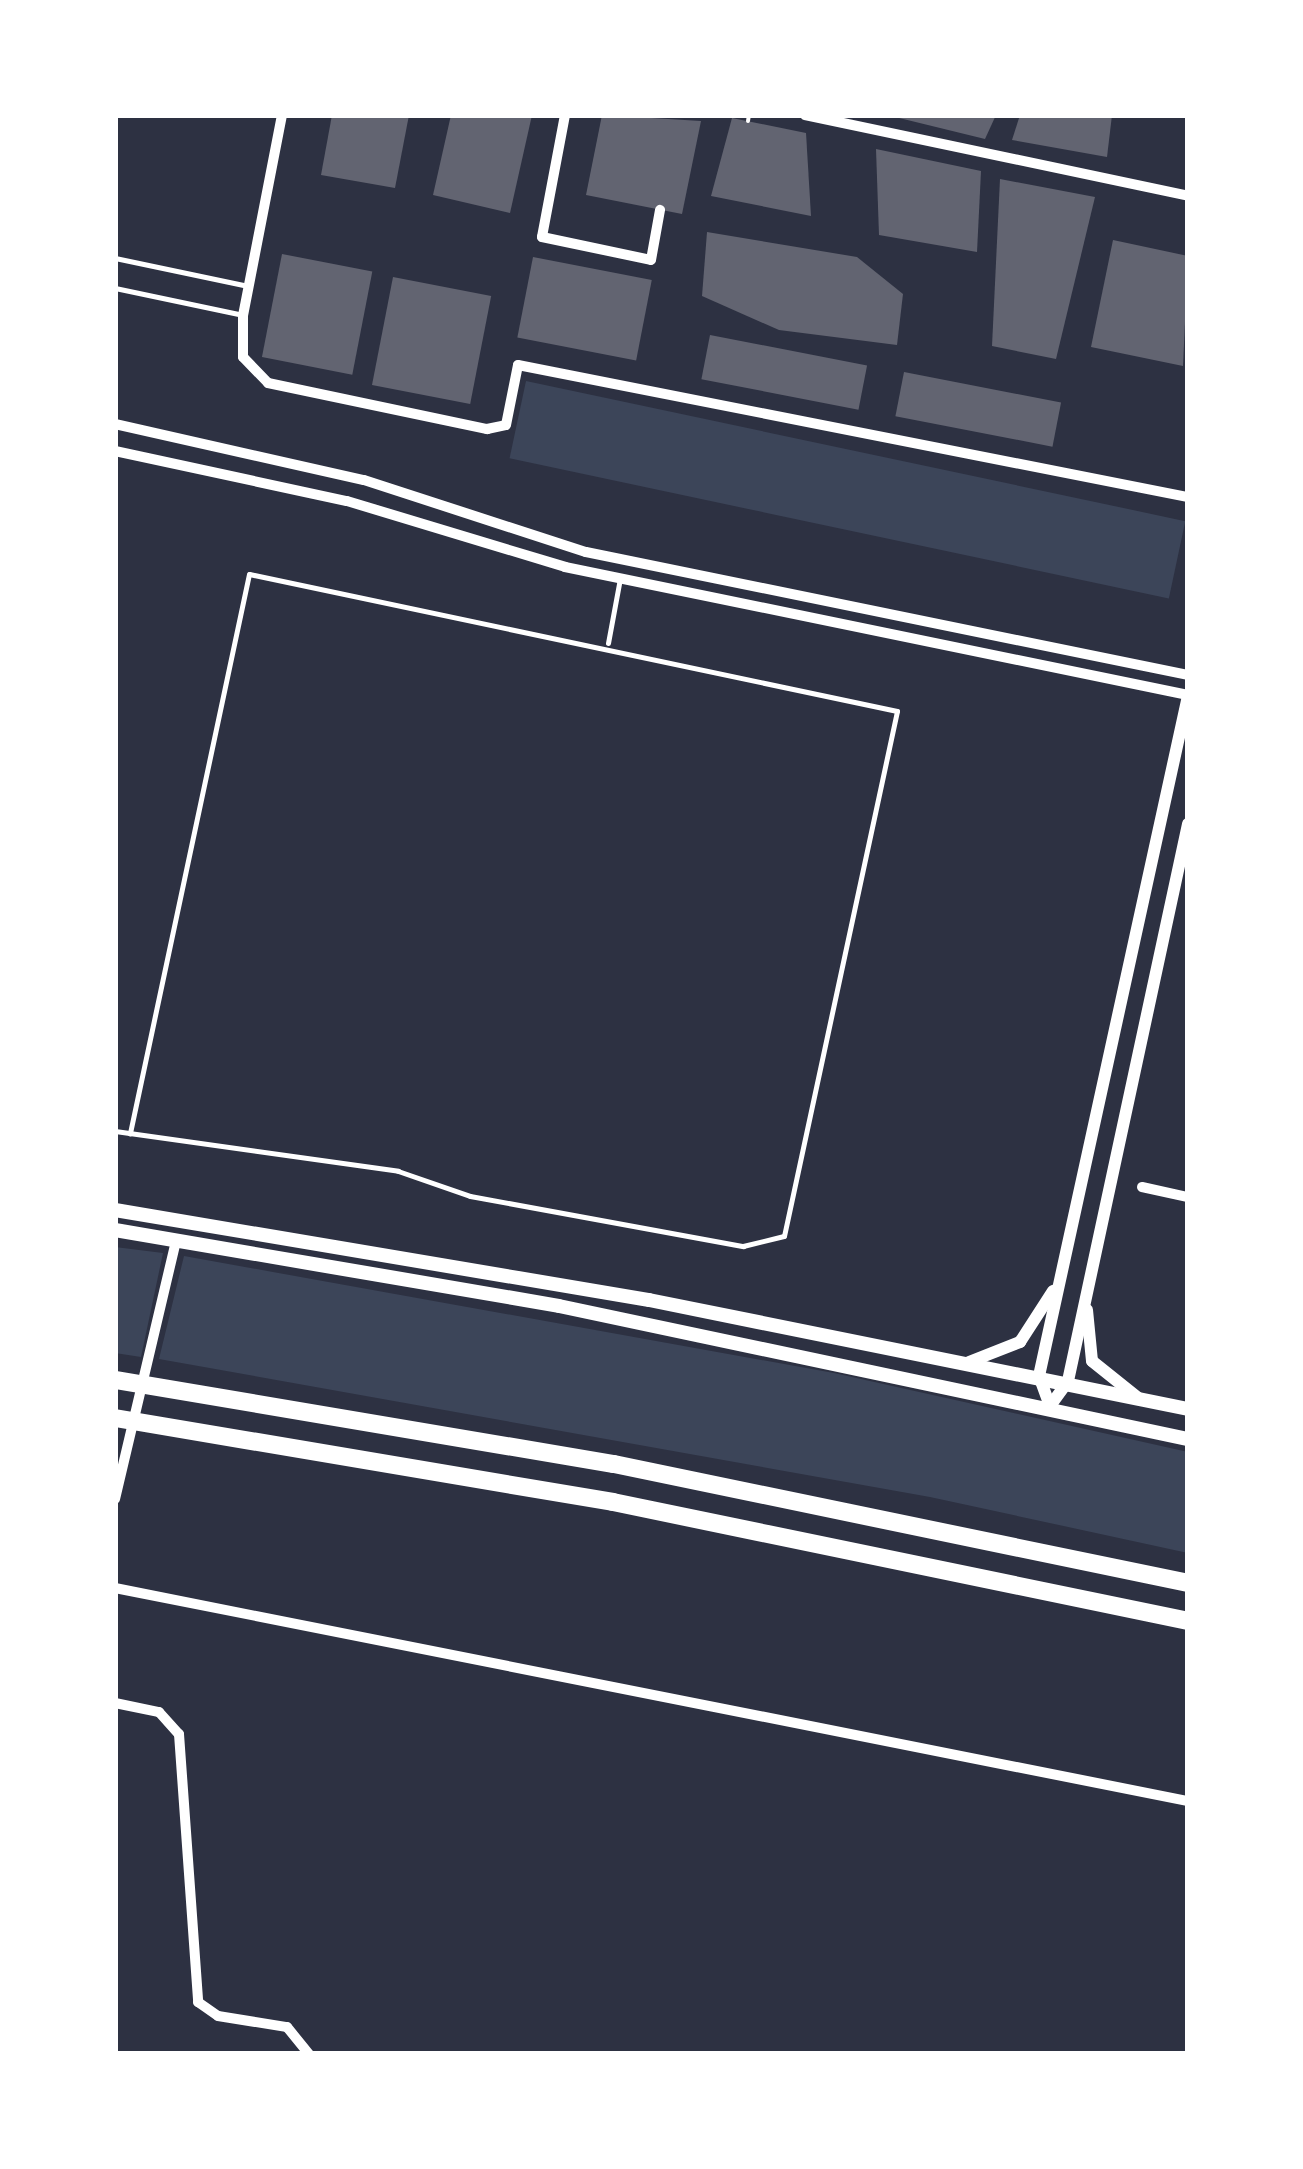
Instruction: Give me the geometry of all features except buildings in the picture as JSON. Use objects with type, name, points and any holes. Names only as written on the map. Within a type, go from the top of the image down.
[{"type":"highway","points":[[115,1380],[614,1464],[1188,1583]]},
{"type":"highway","points":[[115,1418],[613,1502],[1188,1621]]},
{"type":"main road","points":[[115,1210],[969,1362],[1188,1409]]},
{"type":"main road","points":[[115,1230],[559,1306],[1050,1406],[1188,1439]]},
{"type":"street","points":[[282,115],[243,315],[243,357],[268,382],[487,430],[506,425],[518,365],[1188,498]]},
{"type":"street","points":[[565,115],[542,237],[650,260],[660,210]]},
{"type":"street","points":[[804,115],[1188,196]]},
{"type":"street","points":[[115,424],[364,480],[586,552],[1188,675]]},
{"type":"street","points":[[115,450],[348,500],[486,548],[1188,695],[1039,1376],[1050,1406]]},
{"type":"street","points":[[1050,1406],[1068,1381],[1086,1282],[1188,824]]},
{"type":"street","points":[[1142,1187],[1188,1196]]},
{"type":"street","points":[[115,1499],[176,1240]]},
{"type":"street","points":[[969,1362],[1030,1333],[1064,1266]]},
{"type":"street","points":[[1086,1282],[1092,1361],[1137,1397]]},
{"type":"street","points":[[115,1588],[1188,1801]]},
{"type":"street","points":[[115,1702],[159,1712],[179,1734],[198,2002],[218,2016],[286,2027],[308,2054]]},
{"type":"lane","points":[[115,258],[248,286]]},
{"type":"lane","points":[[115,288],[243,315]]},
{"type":"lane","points":[[115,1131],[398,1171],[470,1196],[743,1246],[784,1236],[897,711],[608,643],[250,574],[130,1132]]},
{"type":"lane","points":[[608,643],[620,578]]},
{"type":"shaded area","points":[[526,381],[1185,521],[1169,598],[510,458]]},
{"type":"shaded area","points":[[115,1247],[163,1253],[141,1357],[115,1353]]},
{"type":"shaded area","points":[[184,1256],[834,1373],[1188,1452],[1188,1553],[930,1497],[159,1359]]}]
